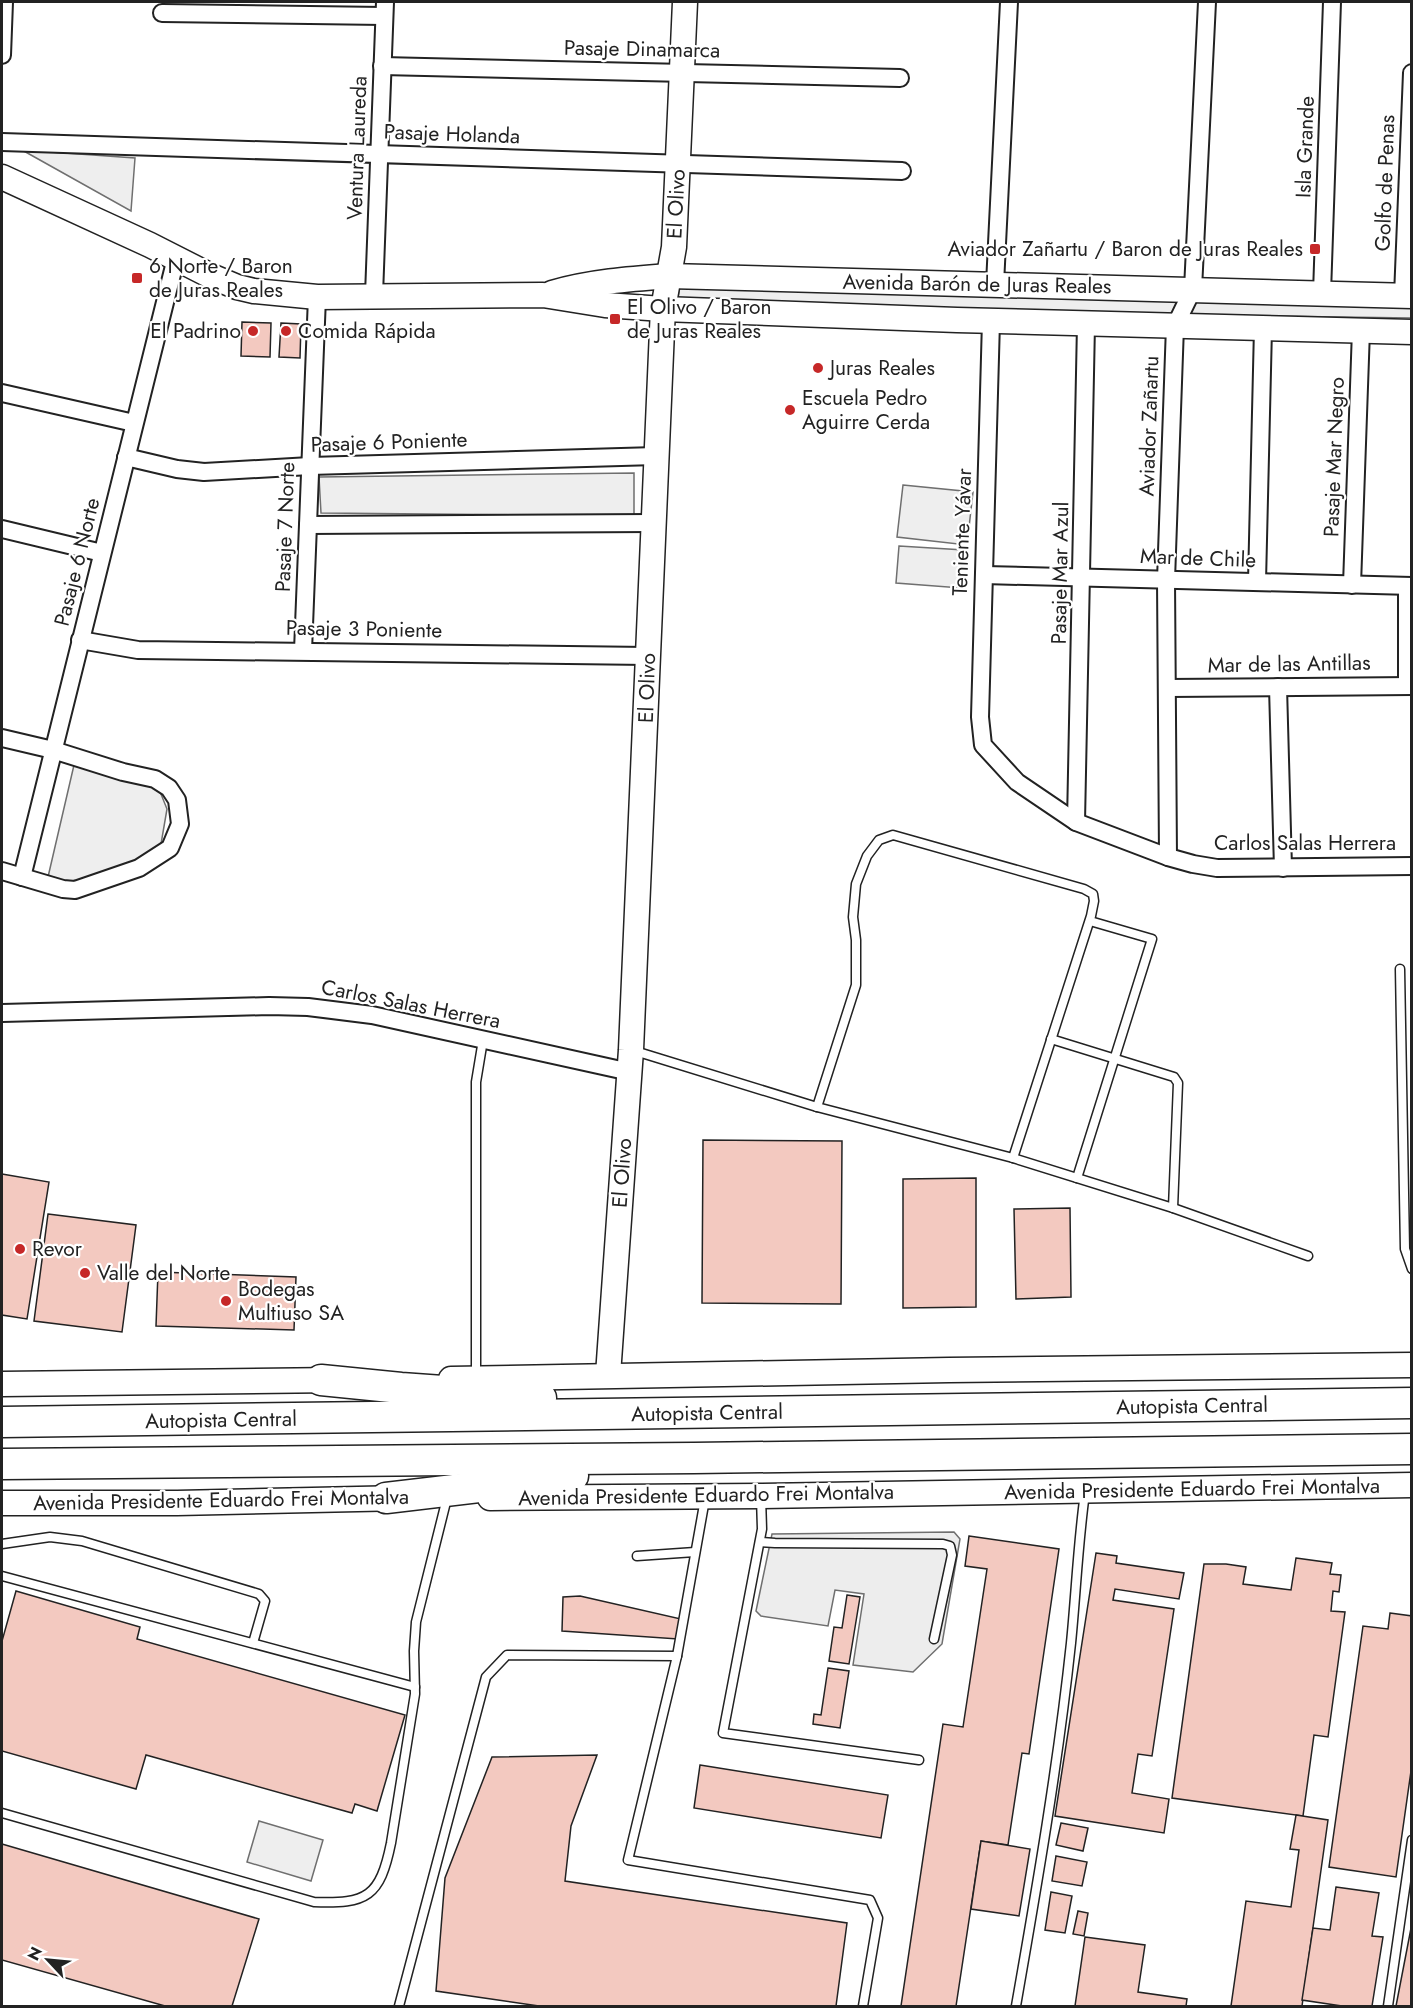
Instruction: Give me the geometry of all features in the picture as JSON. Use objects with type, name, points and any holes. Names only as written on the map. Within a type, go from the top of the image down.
[{"type":"highway","points":[[321,1380],[702,1413]]},
{"type":"highway","name":"Autopista Central","points":[[2,1422],[1412,1403]]},
{"type":"highway","name":"Autopista Central","points":[[2,1464],[1412,1449]]},
{"type":"highway","points":[[386,1498],[570,1476],[694,1458]]},
{"type":"street","points":[[2,55],[4,2]]},
{"type":"street","name":"El Olivo","points":[[608,1375],[630,1061],[663,309],[674,247],[685,2]]},
{"type":"street","points":[[995,285],[1009,2]]},
{"type":"street","name":"Aviador Zañartu","points":[[1168,857],[1166,580],[1175,326],[1193,289],[1207,2]]},
{"type":"street","name":"Isla Grande","points":[[1322,293],[1332,2]]},
{"type":"street","points":[[162,13],[385,9]]},
{"type":"street","name":"Ventura Laureda","points":[[374,295],[385,9]]},
{"type":"street","name":"Pasaje Dinamarca","points":[[382,66],[900,78]]},
{"type":"street","name":"Golfo de Penas","points":[[1407,296],[1412,73]]},
{"type":"street","name":"Pasaje Holanda","points":[[2,142],[902,171]]},
{"type":"street","name":"Avenida Barón de Juras Reales","points":[[2,177],[237,287],[254,291],[317,297],[543,295],[605,305],[663,309],[1086,324],[1412,332]]},
{"type":"street","name":"Pasaje 6 Norte","points":[[22,877],[176,258]]},
{"type":"street","name":"Avenida Barón de Juras Reales","points":[[543,295],[586,285],[669,276],[1407,296]]},
{"type":"street","name":"Pasaje 7 Norte","points":[[303,651],[317,297]]},
{"type":"street","name":"Teniente Yávar","points":[[983,745],[980,717],[991,321]]},
{"type":"street","name":"Pasaje Mar Azul","points":[[1076,822],[1086,324]]},
{"type":"street","points":[[1257,582],[1263,328]]},
{"type":"street","name":"Pasaje Mar Negro","points":[[1352,585],[1361,330]]},
{"type":"street","points":[[2,393],[134,423]]},
{"type":"street","name":"Pasaje 6 Poniente","points":[[126,457],[188,471],[656,456]]},
{"type":"street","points":[[308,525],[653,523]]},
{"type":"street","points":[[2,529],[102,553]]},
{"type":"street","name":"Mar de Chile","points":[[984,575],[1409,586]]},
{"type":"street","points":[[1409,586],[1409,686]]},
{"type":"street","name":"Pasaje 3 Poniente","points":[[80,640],[138,650],[648,656]]},
{"type":"street","name":"Mar de las Antillas","points":[[1167,688],[1409,686]]},
{"type":"street","points":[[1278,687],[1283,868]]},
{"type":"street","points":[[2,738],[155,779],[169,788],[177,800],[180,824],[170,848],[139,868],[75,890],[63,889],[2,871]]},
{"type":"street","name":"Carlos Salas Herrera","points":[[983,745],[1017,782],[1076,822],[1168,857],[1216,868],[1412,866]]},
{"type":"street","name":"Carlos Salas Herrera","points":[[2,1014],[290,1006],[372,1015],[483,1040],[630,1061]]},
{"type":"street","points":[[2,1384],[1412,1365]]},
{"type":"street","name":"Avenida Presidente Eduardo Frei Montalva","points":[[2,1503],[761,1496],[1412,1485]]},
{"type":"lane","points":[[817,1107],[856,985],[856,940],[853,917],[856,884],[867,856],[879,840],[893,835],[1084,889],[1093,894],[1090,921],[1013,1158]]},
{"type":"lane","points":[[1077,1178],[1152,939],[1090,921]]},
{"type":"lane","points":[[1400,969],[1405,1249],[1412,1269]]},
{"type":"lane","points":[[1051,1039],[1174,1077],[1178,1083],[1173,1208]]},
{"type":"lane","points":[[476,1379],[476,1082],[483,1040]]},
{"type":"lane","points":[[630,1061],[1013,1158],[1173,1208],[1308,1256]]},
{"type":"lane","points":[[1016,2007],[1044,1848],[1071,1643],[1085,1490]]},
{"type":"lane","points":[[706,1496],[677,1656],[628,1860],[870,1900],[878,1918],[863,2007]]},
{"type":"lane","points":[[761,1496],[760,1542],[723,1733],[919,1760]]},
{"type":"lane","points":[[2,1813],[314,1902],[353,1902],[366,1896],[375,1888],[387,1863],[415,1687],[416,1622],[447,1498]]},
{"type":"lane","points":[[2,1544],[50,1537],[82,1541],[259,1594],[265,1601],[253,1643]]},
{"type":"lane","points":[[760,1542],[944,1544],[950,1546],[952,1555],[934,1639]]},
{"type":"lane","points":[[637,1556],[695,1552]]},
{"type":"lane","points":[[2,1576],[415,1687]]},
{"type":"lane","points":[[399,2007],[486,1677],[507,1655],[677,1656]]},
{"type":"lane","points":[[1388,2007],[1412,1840]]},
{"type":"shaded area","points":[[22,150],[135,158],[131,211]]},
{"type":"shaded area","points":[[680,286],[1411,305],[1412,318],[677,304]]},
{"type":"shaded area","points":[[634,473],[634,516],[321,513],[319,477]]},
{"type":"shaded area","points":[[903,485],[973,492],[967,545],[897,537]]},
{"type":"shaded area","points":[[899,546],[964,550],[961,588],[896,583]]},
{"type":"shaded area","points":[[74,765],[159,789],[167,809],[161,844],[137,865],[81,884],[48,877]]},
{"type":"shaded area","points":[[954,1532],[960,1539],[942,1644],[913,1672],[853,1665],[864,1594],[835,1590],[828,1626],[761,1616],[756,1611],[772,1534]]},
{"type":"shaded area","points":[[259,1821],[323,1840],[311,1881],[247,1862]]},
{"type":"building","points":[[242,322],[271,323],[270,357],[241,356]]},
{"type":"building","points":[[281,323],[301,324],[300,358],[279,357]]},
{"type":"building","points":[[703,1140],[842,1141],[841,1304],[702,1303]]},
{"type":"building","name":"Revor","points":[[2,1174],[49,1182],[27,1319],[2,1315]]},
{"type":"building","points":[[976,1178],[976,1307],[903,1308],[903,1179]]},
{"type":"building","points":[[1070,1208],[1071,1297],[1016,1299],[1014,1209]]},
{"type":"building","name":"Valle del Norte","points":[[48,1214],[136,1225],[122,1332],[34,1321]]},
{"type":"building","name":"Bodegas Multiuso SA","points":[[158,1272],[296,1277],[294,1330],[156,1326]]},
{"type":"building","points":[[969,1536],[1059,1549],[1029,1754],[1022,1753],[1008,1845],[981,1841],[956,2006],[901,2006],[943,1724],[963,1727],[987,1569],[965,1566]]},
{"type":"building","points":[[1096,1553],[1117,1556],[1116,1563],[1184,1573],[1179,1599],[1115,1589],[1113,1600],[1174,1609],[1152,1756],[1138,1754],[1132,1793],[1169,1799],[1164,1833],[1055,1816]]},
{"type":"building","points":[[1296,1558],[1332,1563],[1330,1574],[1341,1575],[1339,1592],[1333,1591],[1331,1611],[1345,1612],[1328,1737],[1314,1735],[1303,1816],[1172,1798],[1204,1564],[1246,1567],[1243,1584],[1291,1590]]},
{"type":"building","points":[[16,1591],[140,1627],[137,1639],[405,1715],[377,1811],[355,1804],[352,1813],[146,1755],[136,1789],[2,1751],[2,1641]]},
{"type":"building","points":[[847,1595],[860,1597],[849,1664],[829,1661],[834,1627],[842,1628]]},
{"type":"building","points":[[580,1596],[681,1619],[678,1639],[562,1631],[563,1597]]},
{"type":"building","points":[[1390,1613],[1412,1616],[1412,1764],[1396,1877],[1329,1867],[1363,1626],[1388,1629]]},
{"type":"building","points":[[828,1668],[849,1671],[840,1728],[813,1724],[814,1714],[821,1715]]},
{"type":"building","points":[[597,1755],[571,1826],[565,1881],[847,1923],[836,2006],[539,2006],[436,1991],[445,1878],[492,1757]]},
{"type":"building","points":[[700,1765],[888,1795],[881,1838],[694,1808]]},
{"type":"building","points":[[1296,1815],[1328,1820],[1302,2006],[1231,2006],[1246,1901],[1291,1907],[1299,1850],[1290,1849]]},
{"type":"building","points":[[1061,1823],[1088,1828],[1083,1851],[1056,1845]]},
{"type":"building","points":[[981,1841],[1030,1849],[1019,1916],[971,1909]]},
{"type":"building","points":[[2,1844],[259,1919],[232,2006],[165,2006],[2,1960]]},
{"type":"building","points":[[1056,1856],[1087,1862],[1082,1886],[1052,1881]]},
{"type":"building","points":[[1336,1887],[1379,1893],[1372,1936],[1383,1937],[1372,2006],[1342,2006],[1302,2000],[1313,1928],[1330,1930]]},
{"type":"building","points":[[1051,1892],[1072,1896],[1065,1933],[1045,1930]]},
{"type":"building","points":[[1078,1911],[1088,1913],[1084,1936],[1073,1934]]},
{"type":"building","points":[[1412,1923],[1412,2006],[1396,2006]]},
{"type":"building","points":[[1085,1937],[1145,1945],[1138,1992],[1187,1999],[1186,2006],[1075,2006]]},
{"type":"place","name":"Aviador Zañartu / Baron de Juras Reales","points":[[1315,249]]},
{"type":"place","name":"6 Norte / Baron de Juras Reales","points":[[137,278]]},
{"type":"place","name":"El Olivo / Baron de Juras Reales","points":[[615,319]]},
{"type":"place","name":"El Padrino","points":[[253,331]]},
{"type":"place","name":"Comida Rápida","points":[[286,331]]},
{"type":"place","name":"Juras Reales","points":[[818,368]]},
{"type":"place","name":"Escuela Pedro Aguirre Cerda","points":[[790,410]]},
{"type":"place","name":"Revor","points":[[20,1249]]},
{"type":"place","name":"Valle del Norte","points":[[85,1273]]},
{"type":"place","name":"Bodegas Multiuso SA","points":[[226,1301]]}]
